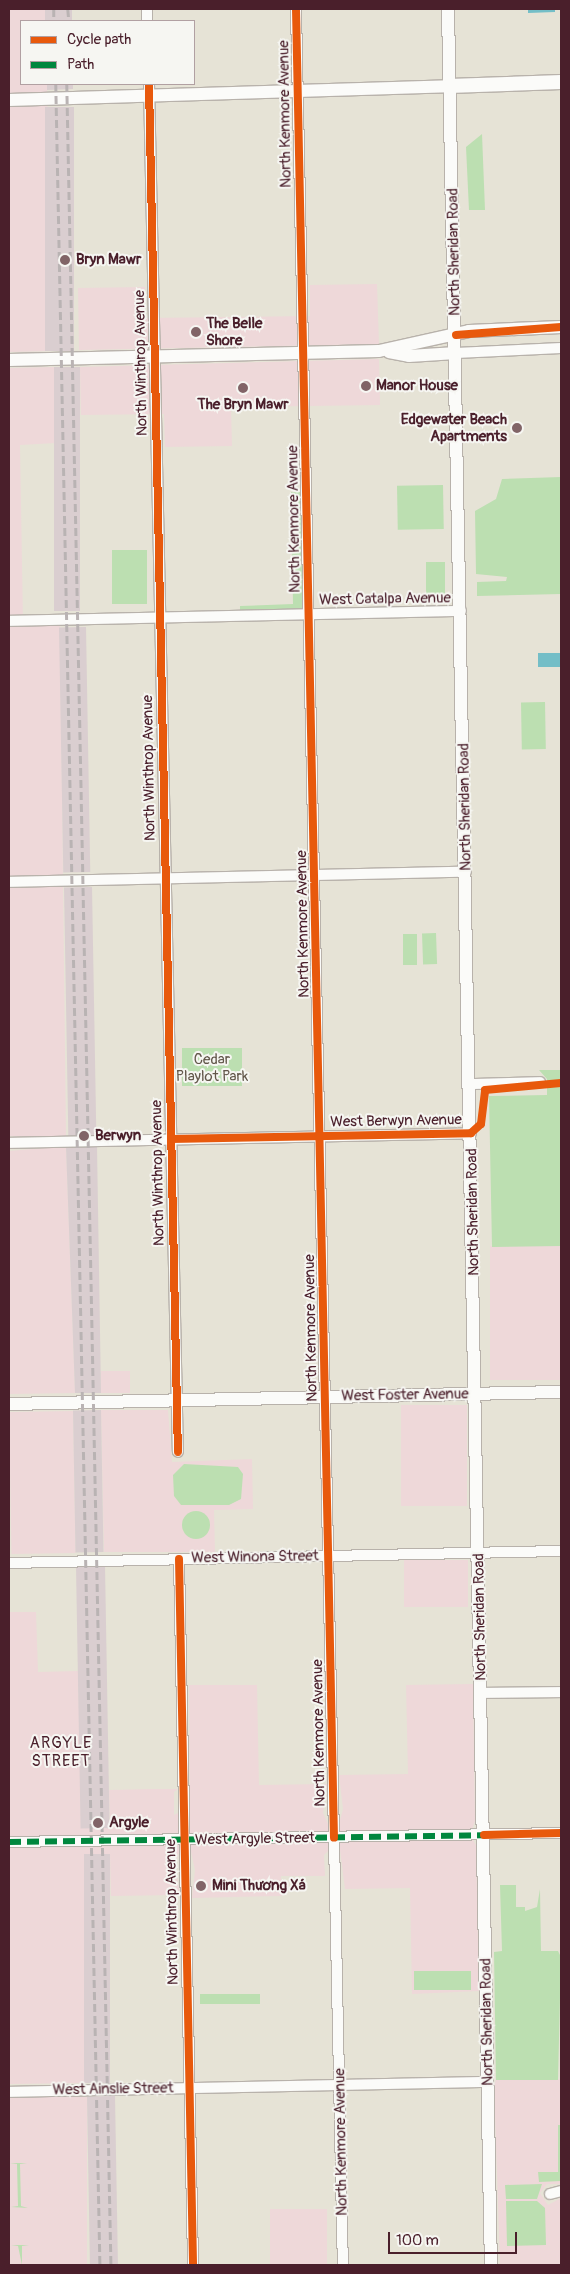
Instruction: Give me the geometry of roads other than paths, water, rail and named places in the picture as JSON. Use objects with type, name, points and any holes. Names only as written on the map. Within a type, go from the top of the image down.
[{"type":"highway","points":[[450,86],[561,82]]},
{"type":"main road","name":"North Sheridan Road","points":[[448,9],[477,1393],[478,1553],[491,2265]]},
{"type":"main road","points":[[9,100],[149,90],[298,93],[450,86]]},
{"type":"main road","points":[[379,351],[456,335],[557,330]]},
{"type":"main road","points":[[9,360],[304,352],[379,351],[409,356],[456,353]]},
{"type":"main road","name":"West Foster Avenue","points":[[9,1404],[561,1392]]},
{"type":"street","name":"North Kenmore Avenue","points":[[296,9],[316,876],[343,2265]]},
{"type":"street","name":"North Winthrop Avenue","points":[[149,90],[178,1452]]},
{"type":"street","points":[[456,353],[561,348]]},
{"type":"street","name":"West Catalpa Avenue","points":[[9,621],[461,612]]},
{"type":"street","points":[[9,882],[466,872]]},
{"type":"street","points":[[470,1084],[540,1082]]},
{"type":"street","name":"West Berwyn Avenue","points":[[9,1143],[471,1133]]},
{"type":"street","name":"West Winona Street","points":[[9,1563],[561,1551]]},
{"type":"street","name":"North Winthrop Avenue","points":[[179,1559],[193,2265]]},
{"type":"street","points":[[481,1693],[561,1692]]},
{"type":"street","name":"West Argyle Street","points":[[9,1842],[561,1833]]},
{"type":"street","name":"West Ainslie Street","points":[[9,2092],[488,2082]]},
{"type":"street","points":[[550,2194],[561,2191]]},
{"type":"water","points":[[528,9],[555,9],[555,12],[528,13]]},
{"type":"water","points":[[538,653],[561,653],[561,667],[538,667]]},
{"type":"railway","points":[[54,9],[54,20]]},
{"type":"railway","points":[[68,9],[69,20]]},
{"type":"railway","points":[[56,85],[100,2265]]},
{"type":"railway","points":[[67,85],[111,2265]]},
{"type":"place","name":"Bryn Mawr","points":[[65,260]]},
{"type":"place","name":"The Belle Shore","points":[[196,332]]},
{"type":"place","name":"Manor House","points":[[366,386]]},
{"type":"place","name":"The Bryn Mawr","points":[[243,388]]},
{"type":"place","name":"Edgewater Beach Apartments","points":[[517,428]]},
{"type":"place","name":"Berwyn","points":[[84,1136]]},
{"type":"place","name":"Argyle","points":[[98,1823]]},
{"type":"place","name":"Mini Thương Xá","points":[[201,1886]]},
{"type":"district","name":"ARGYLE STREET","points":[[61,1752]]},
{"type":"park label","name":"Cedar Playlot Park","points":[[212,1068]]}]
